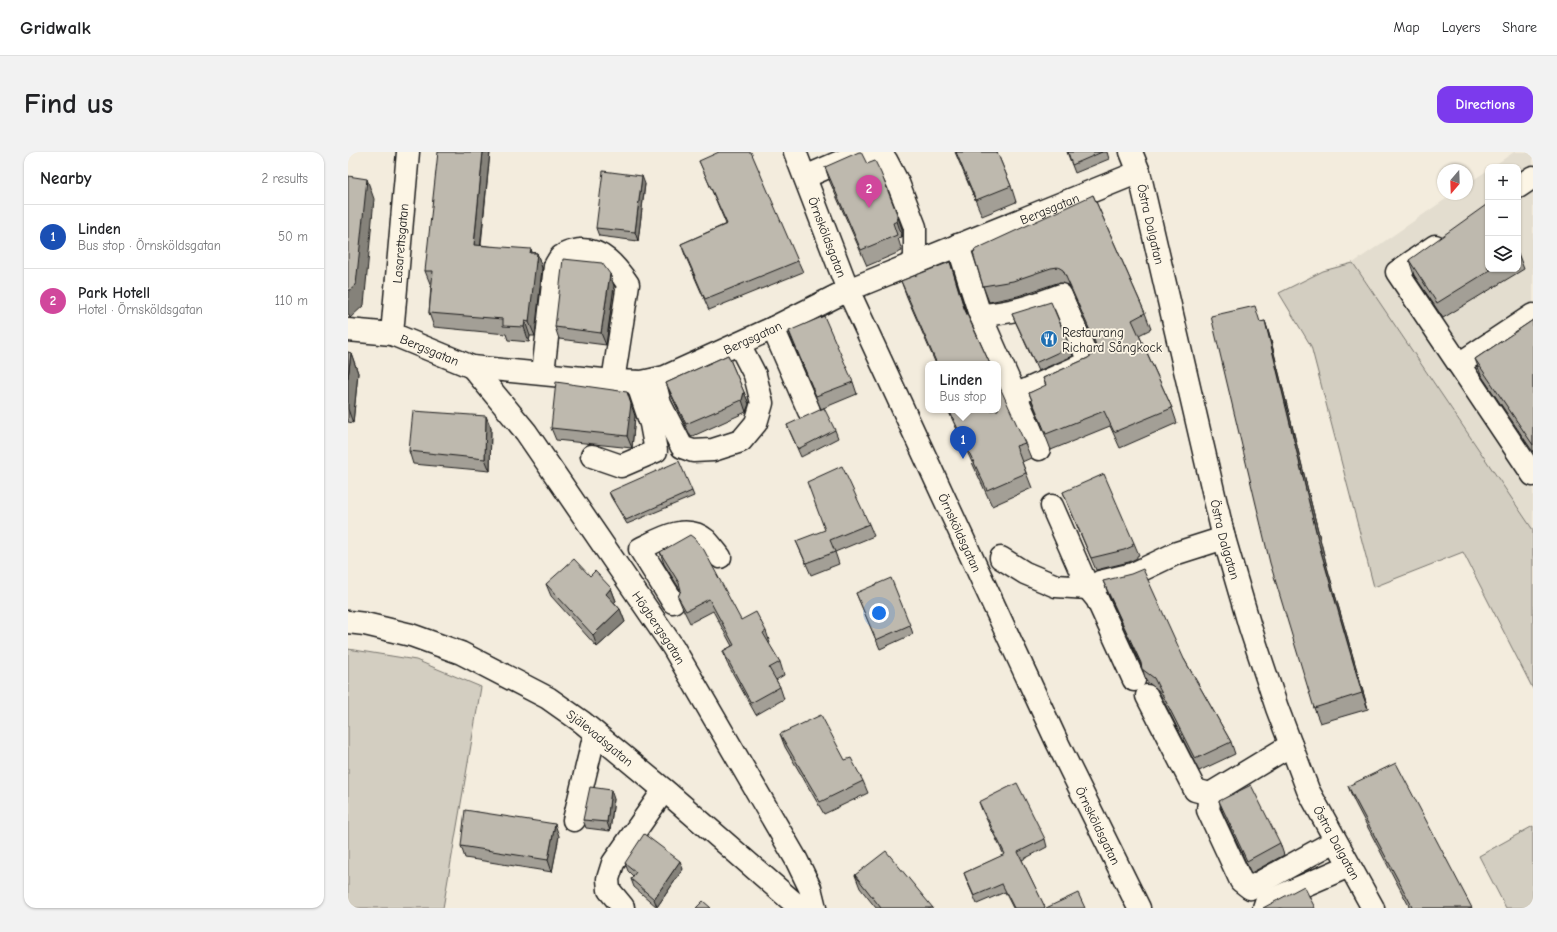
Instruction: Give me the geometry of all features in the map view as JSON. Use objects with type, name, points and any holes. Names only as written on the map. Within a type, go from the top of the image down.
[{"type":"street","name":"Lasarettsgatan","points":[[392,334],[408,152]]},
{"type":"street","name":"Örnsköldsgatan","points":[[795,152],[848,290],[1058,744],[1139,908]]},
{"type":"street","name":"Östra Dalgatan","points":[[1131,152],[1139,172],[1224,538],[1250,627],[1308,790],[1373,908]]},
{"type":"street","points":[[805,177],[856,155],[876,154],[886,160],[898,183],[915,227],[915,263]]},
{"type":"street","name":"Bergsgatan","points":[[348,330],[392,334],[472,367],[613,381],[646,381],[739,344],[848,290],[1139,172]]},
{"type":"street","points":[[1521,185],[1533,177]]},
{"type":"street","points":[[1449,235],[1397,272],[1533,475]]},
{"type":"street","points":[[958,245],[980,315],[1000,361]]},
{"type":"street","points":[[543,373],[555,266],[562,256],[572,251],[588,250],[603,256],[616,267],[628,284],[613,381]]},
{"type":"street","points":[[980,315],[1020,310],[1061,295],[1088,362],[1015,395]]},
{"type":"street","points":[[1459,364],[1533,315]]},
{"type":"street","points":[[773,328],[809,412]]},
{"type":"street","points":[[646,381],[660,404],[682,447],[693,451],[713,450],[741,441],[756,422],[762,403],[755,375],[739,344]]},
{"type":"street","points":[[1001,363],[1039,449]]},
{"type":"street","name":"Högbergsgatan","points":[[472,367],[526,432],[677,654],[796,859],[810,888],[815,908]]},
{"type":"street","points":[[592,456],[621,466],[656,451],[646,381]]},
{"type":"street","points":[[1052,506],[1088,588],[1096,599],[1195,790],[1210,794],[1291,745]]},
{"type":"street","points":[[599,539],[640,549],[670,534],[692,532],[706,540],[720,557]]},
{"type":"street","points":[[1001,558],[1025,573],[1056,586],[1088,588],[1100,582],[1133,574],[1177,553],[1224,538]]},
{"type":"street","points":[[640,549],[673,602]]},
{"type":"street","name":"Själevadsgatan","points":[[357,623],[411,635],[462,653],[548,698],[595,733],[664,790],[800,908]]},
{"type":"street","points":[[574,820],[595,733]]},
{"type":"street","points":[[624,907],[609,890],[608,879],[613,863],[664,790]]},
{"type":"street","points":[[1210,794],[1208,810],[1241,881],[1250,888],[1336,841]]},
{"type":"street","points":[[1264,908],[1266,902],[1349,866]]},
{"type":"shaded area","points":[[1514,152],[1533,152],[1533,530],[1353,263],[1444,200],[1473,200],[1473,180],[1485,172],[1485,272],[1521,272],[1521,164],[1496,164]]},
{"type":"shaded area","points":[[1353,263],[1533,530],[1533,689],[1463,552],[1374,587],[1311,346],[1279,293],[1323,271]]},
{"type":"shaded area","points":[[348,649],[416,660],[481,687],[443,908],[348,908]]},
{"type":"shaded area","points":[[1533,826],[1533,908],[1506,908],[1479,856]]},
{"type":"building","points":[[438,152],[483,152],[474,245],[531,249],[530,253],[537,253],[529,322],[525,321],[524,327],[503,326],[503,319],[429,313],[433,271],[425,271]]},
{"type":"building","points":[[719,152],[751,152],[798,261],[705,299],[681,244],[727,224],[699,161]]},
{"type":"building","points":[[861,152],[867,164],[875,161],[897,214],[897,221],[893,223],[897,235],[861,250],[825,167]]},
{"type":"building","points":[[956,152],[997,152],[1011,186],[976,200]]},
{"type":"building","points":[[1068,152],[1102,152],[1072,165]]},
{"type":"building","points":[[603,171],[642,176],[635,232],[596,228]]},
{"type":"building","points":[[348,176],[367,179],[356,285],[348,292]]},
{"type":"building","points":[[1093,195],[1145,313],[1132,320],[1172,408],[1114,432],[1104,411],[1046,434],[1029,393],[1046,385],[1043,378],[1088,358],[1093,354],[1096,348],[1095,342],[1063,270],[1058,267],[1051,268],[1013,281],[983,286],[973,253],[975,252],[974,250]]},
{"type":"building","points":[[1485,206],[1485,272],[1487,272],[1437,303],[1409,260]]},
{"type":"building","points":[[563,259],[602,263],[610,274],[601,333],[555,327]]},
{"type":"building","points":[[950,262],[964,308],[989,361],[936,361],[901,281]]},
{"type":"building","points":[[1051,302],[1070,347],[1035,363],[1012,314]]},
{"type":"building","points":[[1255,306],[1260,322],[1265,321],[1321,552],[1362,693],[1314,708],[1270,563],[1211,316]]},
{"type":"building","points":[[824,316],[853,382],[816,396],[789,331]]},
{"type":"building","points":[[1533,320],[1533,445],[1475,359]]},
{"type":"building","points":[[348,352],[351,353],[348,378]]},
{"type":"building","points":[[728,355],[744,392],[742,400],[686,424],[666,383]]},
{"type":"building","points":[[556,382],[627,392],[631,404],[627,436],[551,428]]},
{"type":"building","points":[[1001,390],[1025,443],[1016,446],[1026,473],[987,490],[950,413],[1001,413]]},
{"type":"building","points":[[824,408],[835,430],[798,449],[787,425]]},
{"type":"building","points":[[413,411],[486,416],[485,459],[409,451]]},
{"type":"building","points":[[679,461],[692,491],[626,520],[609,492]]},
{"type":"building","points":[[842,466],[869,524],[830,540],[835,552],[806,563],[796,541],[825,530],[807,482]]},
{"type":"building","points":[[1104,474],[1134,543],[1132,544],[1133,546],[1124,550],[1091,558],[1063,492]]},
{"type":"building","points":[[690,535],[704,550],[741,620],[756,612],[766,631],[763,633],[780,662],[769,668],[780,687],[751,703],[723,651],[734,645],[709,599],[686,611],[678,597],[681,590],[679,583],[660,552]]},
{"type":"building","points":[[574,559],[590,576],[595,571],[611,588],[606,594],[620,609],[593,635],[546,584]]},
{"type":"building","points":[[1143,569],[1184,659],[1231,742],[1195,759],[1154,678],[1142,669],[1141,663],[1103,581],[1131,574]]},
{"type":"building","points":[[891,578],[910,625],[876,640],[856,593]]},
{"type":"building","points":[[821,715],[845,760],[851,758],[863,781],[820,802],[780,734]]},
{"type":"building","points":[[1396,763],[1472,908],[1413,908],[1348,786]]},
{"type":"building","points":[[1017,783],[1045,839],[1018,852],[1045,907],[1044,908],[1014,908],[1002,884],[974,896],[964,873],[1005,854],[979,802]]},
{"type":"building","points":[[1251,785],[1280,843],[1247,861],[1219,801]]},
{"type":"building","points":[[590,787],[611,790],[607,822],[583,820]]},
{"type":"building","points":[[465,810],[555,824],[548,860],[461,846]]},
{"type":"building","points":[[644,834],[680,861],[654,899],[631,879],[636,872],[625,863]]},
{"type":"building","points":[[886,851],[933,908],[881,908],[855,875]]},
{"type":"building","points":[[1304,886],[1315,908],[1263,908]]},
{"type":"building","points":[[1078,893],[1085,908],[1046,908]]},
{"type":"building","points":[[703,901],[711,908],[696,908]]},
{"type":"place","name":"Park Hotell","points":[[869,208]]},
{"type":"place","name":"Restaurang Richard Sångkock","points":[[1049,339]]},
{"type":"place","name":"Linden","points":[[963,459]]}]
